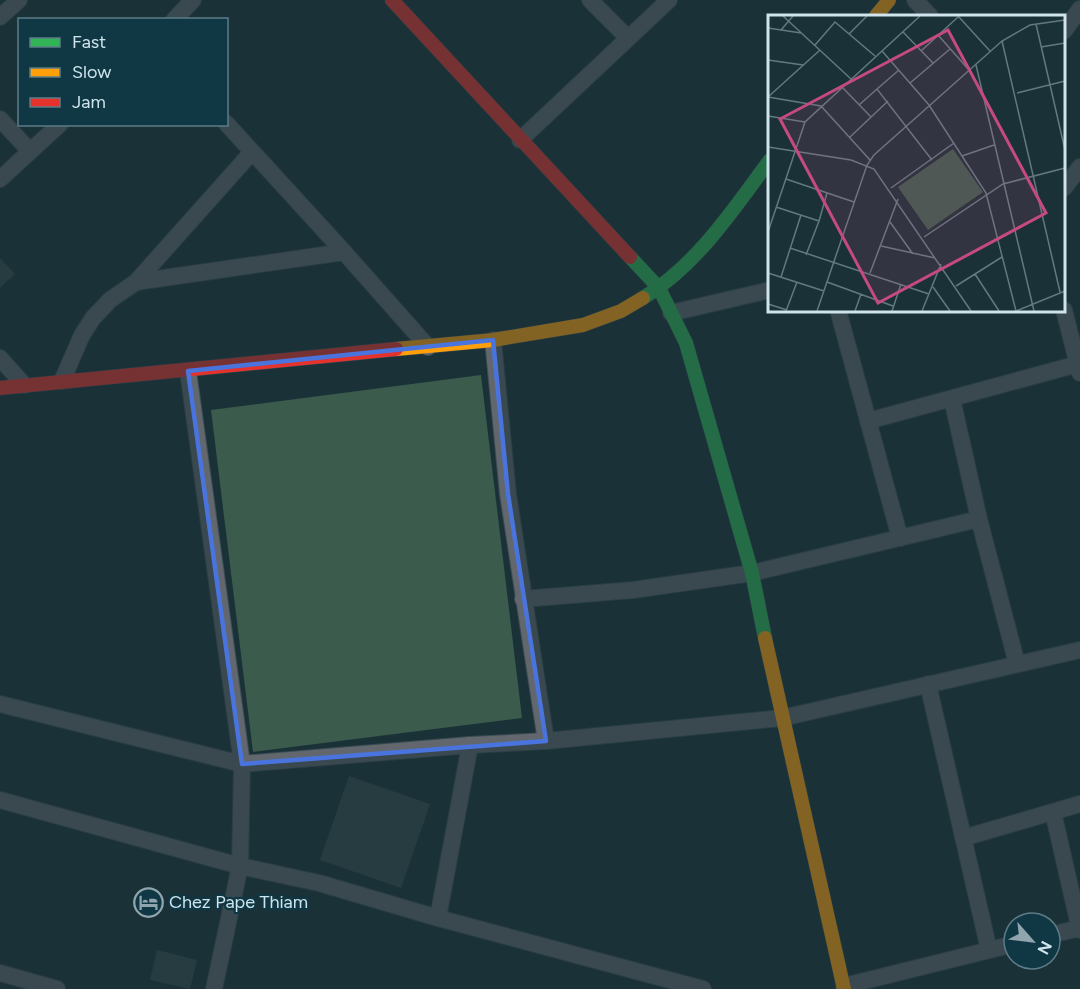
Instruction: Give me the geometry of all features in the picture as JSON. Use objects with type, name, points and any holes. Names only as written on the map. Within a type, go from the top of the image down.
[{"type":"main road","points":[[392,0],[659,288],[686,343],[752,573],[782,718],[844,987]]},
{"type":"main road","points":[[877,15],[889,0]]},
{"type":"main road","points":[[0,387],[428,347],[493,340],[583,325],[621,311],[659,288],[695,256],[768,163]]},
{"type":"street","points":[[0,17],[19,0]]},
{"type":"street","points":[[176,18],[193,0]]},
{"type":"street","points":[[590,0],[628,38]]},
{"type":"street","points":[[520,140],[669,0]]},
{"type":"street","points":[[915,0],[929,15]]},
{"type":"street","points":[[1065,30],[1080,9]]},
{"type":"street","points":[[0,119],[30,151]]},
{"type":"street","points":[[228,125],[428,347]]},
{"type":"street","points":[[0,179],[58,126]]},
{"type":"street","points":[[62,381],[82,335],[93,318],[110,300],[136,282],[252,152]]},
{"type":"street","points":[[1065,187],[1080,167]]},
{"type":"street","points":[[136,282],[344,252]]},
{"type":"street","points":[[671,313],[768,291]]},
{"type":"street","points":[[839,312],[900,538]]},
{"type":"street","points":[[868,421],[1079,369],[1065,312]]},
{"type":"street","points":[[493,340],[508,494],[546,741]]},
{"type":"street","points":[[0,358],[24,385]]},
{"type":"street","points":[[188,370],[242,764],[240,866],[214,989]]},
{"type":"street","points":[[952,399],[1017,664]]},
{"type":"street","points":[[523,599],[633,590],[752,573],[980,519]]},
{"type":"street","points":[[0,704],[242,764],[546,741],[782,718],[1080,650]]},
{"type":"street","points":[[928,684],[989,950]]},
{"type":"street","points":[[438,918],[470,745]]},
{"type":"street","points":[[0,800],[240,866],[320,883],[438,918],[703,989]]},
{"type":"street","points":[[963,838],[1080,804]]},
{"type":"street","points":[[1053,812],[1080,929],[1062,933]]},
{"type":"street","points":[[844,987],[1002,947]]},
{"type":"street","points":[[0,973],[57,989]]},
{"type":"highlighted area","points":[[493,340],[508,494],[546,741],[242,764],[188,371]]},
{"type":"green space","points":[[481,375],[522,718],[253,752],[211,410]]},
{"type":"building","points":[[0,258],[15,274],[0,288]]},
{"type":"building","points":[[349,776],[430,804],[401,888],[320,860]]},
{"type":"building","points":[[157,950],[197,960],[190,989],[150,980]]},
{"type":"traffic: fast","points":[[643,298],[662,285],[697,253],[728,217],[768,163]]},
{"type":"traffic: fast","points":[[630,257],[659,288],[686,343],[752,573],[765,638]]},
{"type":"traffic: slow","points":[[877,15],[889,0]]},
{"type":"traffic: slow","points":[[396,349],[493,340],[583,325],[621,311],[643,298]]},
{"type":"traffic: slow","points":[[765,638],[844,989]]},
{"type":"traffic: jam","points":[[392,0],[630,257]]},
{"type":"traffic: jam","points":[[0,388],[396,349]]},
{"type":"place","name":"Chez Pape Thiam","points":[[148,902]]}]
